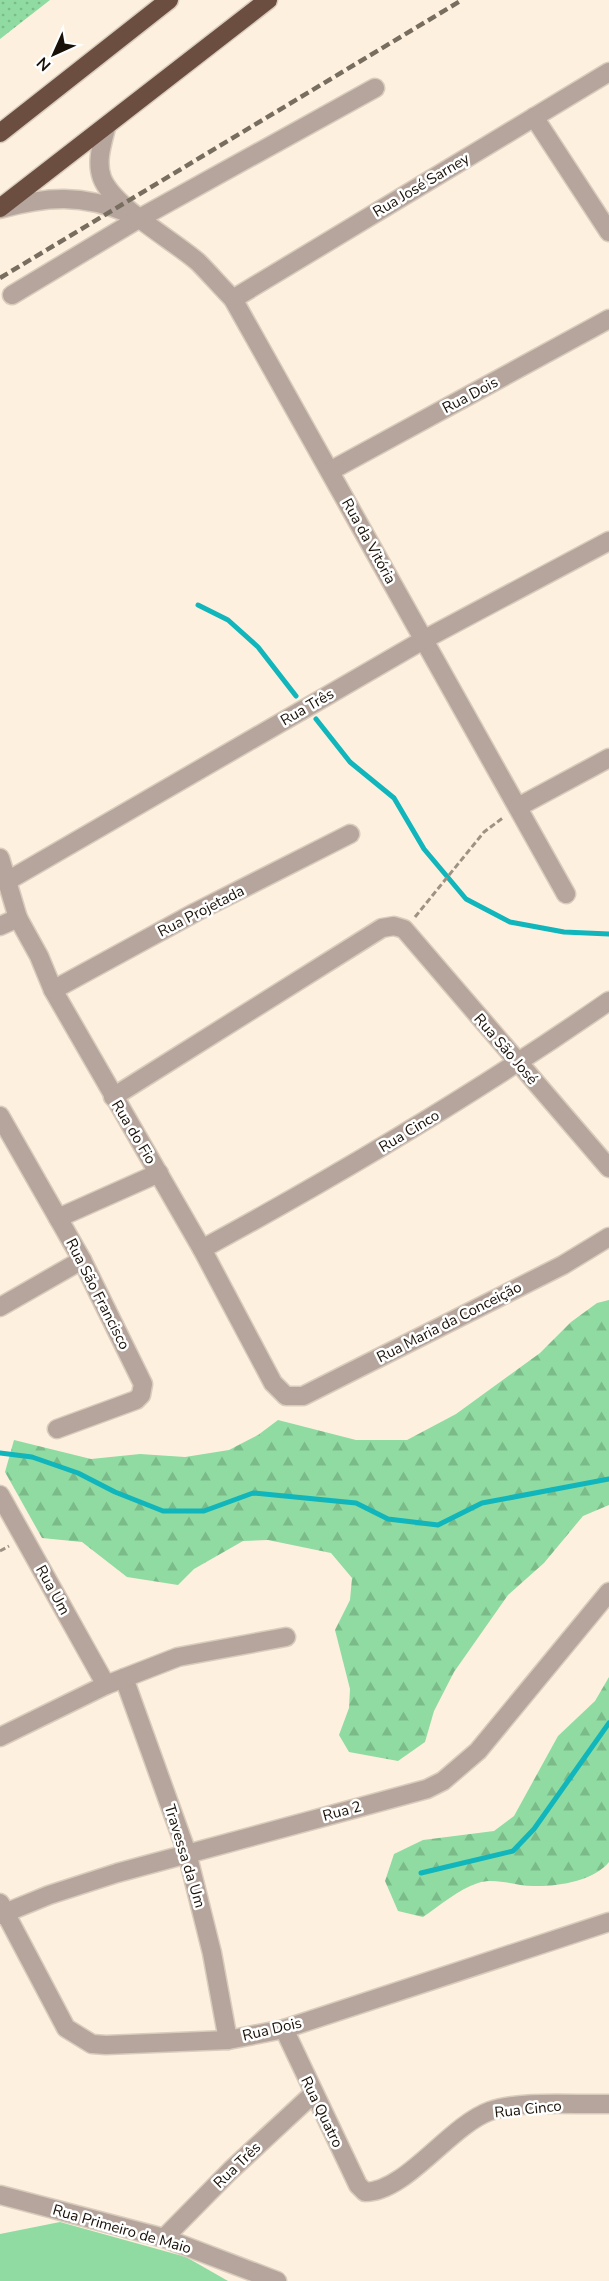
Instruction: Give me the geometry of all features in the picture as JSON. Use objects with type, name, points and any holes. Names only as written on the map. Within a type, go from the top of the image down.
[{"type":"highway","points":[[0,133],[169,0]]},
{"type":"highway","points":[[0,209],[268,0]]},
{"type":"street","name":"Rua José Sarney","points":[[233,299],[609,72]]},
{"type":"street","points":[[12,295],[139,217],[375,88]]},
{"type":"street","points":[[534,117],[609,232]]},
{"type":"street","name":"Rua da Vitória","points":[[106,128],[100,154],[101,176],[114,196],[198,262],[233,299],[566,894]]},
{"type":"street","name":"Rua da Vitória","points":[[0,209],[36,199],[61,197],[116,208],[139,217]]},
{"type":"street","name":"Rua Dois","points":[[330,471],[609,319]]},
{"type":"street","name":"Rua Três","points":[[9,880],[425,639],[609,541]]},
{"type":"street","points":[[518,807],[609,758]]},
{"type":"street","name":"Rua Projetada","points":[[53,990],[196,912],[350,834]]},
{"type":"street","name":"Rua do Fio","points":[[0,858],[9,880],[18,918],[39,956],[53,990],[113,1098],[202,1249],[273,1383],[286,1396]]},
{"type":"street","points":[[0,926],[18,918]]},
{"type":"street","points":[[113,1098],[382,928],[394,926],[404,929]]},
{"type":"street","name":"Rua São José","points":[[404,929],[609,1168]]},
{"type":"street","name":"Rua Cinco","points":[[202,1249],[392,1142],[518,1064],[609,1001]]},
{"type":"street","name":"Rua São Francisco","points":[[0,1116],[82,1260],[139,1375],[143,1390],[136,1400],[122,1407],[57,1429]]},
{"type":"street","points":[[58,1218],[159,1173]]},
{"type":"street","name":"Rua Maria da Conceição","points":[[286,1396],[303,1396],[563,1265],[609,1237]]},
{"type":"street","points":[[0,1307],[82,1260]]},
{"type":"street","name":"Rua Um","points":[[0,1495],[106,1685]]},
{"type":"street","name":"Rua 2","points":[[2,1910],[187,1853],[427,1789],[443,1781],[478,1751],[609,1592]]},
{"type":"street","points":[[0,1737],[106,1685],[178,1657],[286,1637]]},
{"type":"street","name":"Travessa da Um","points":[[124,1678],[187,1853],[212,1953],[228,2040]]},
{"type":"street","name":"Rua Dois","points":[[2,1910],[57,2016],[66,2028],[92,2044],[106,2045],[228,2040],[284,2029],[609,1922]]},
{"type":"street","name":"Rua Quatro","points":[[284,2029],[358,2185],[365,2192]]},
{"type":"street","name":"Rua Três","points":[[164,2238],[231,2170],[313,2094]]},
{"type":"street","name":"Rua Cinco","points":[[365,2192],[389,2186],[461,2127],[491,2111],[520,2106],[609,2104]]},
{"type":"street","name":"Rua Primeiro de Maio","points":[[0,2195],[164,2238],[277,2281]]},
{"type":"path","points":[[404,929],[483,832],[518,807]]},
{"type":"green space","points":[[0,0],[50,0],[0,39]]},
{"type":"green space","points":[[609,1300],[609,1505],[583,1516],[544,1563],[508,1595],[454,1672],[434,1711],[425,1742],[398,1761],[349,1752],[339,1735],[349,1708],[350,1689],[335,1630],[350,1600],[352,1578],[331,1553],[268,1540],[243,1541],[194,1569],[178,1585],[127,1577],[82,1542],[42,1538],[5,1472],[14,1440],[91,1459],[140,1454],[185,1457],[229,1450],[258,1435],[278,1420],[356,1440],[407,1440],[456,1414],[540,1353],[571,1322],[597,1303]]},
{"type":"green space","points":[[609,1677],[609,1862],[594,1874],[574,1882],[526,1886],[485,1881],[456,1893],[423,1917],[398,1911],[385,1881],[394,1854],[423,1840],[494,1831],[514,1816],[558,1736],[595,1701]]},
{"type":"green space","points":[[60,2222],[186,2257],[228,2281],[0,2281],[0,2234]]},
{"type":"waterway","points":[[198,605],[228,620],[258,647],[296,696]]},
{"type":"waterway","points":[[316,719],[350,762],[394,798],[424,849],[466,899],[510,922],[564,932],[609,934]]},
{"type":"waterway","points":[[0,1453],[32,1457],[78,1473],[115,1492],[163,1511],[204,1511],[253,1493],[356,1503],[388,1519],[438,1525],[482,1503],[609,1479]]},
{"type":"waterway","points":[[421,1873],[513,1851],[534,1829],[609,1723]]},
{"type":"railway","points":[[0,278],[462,0]]}]
